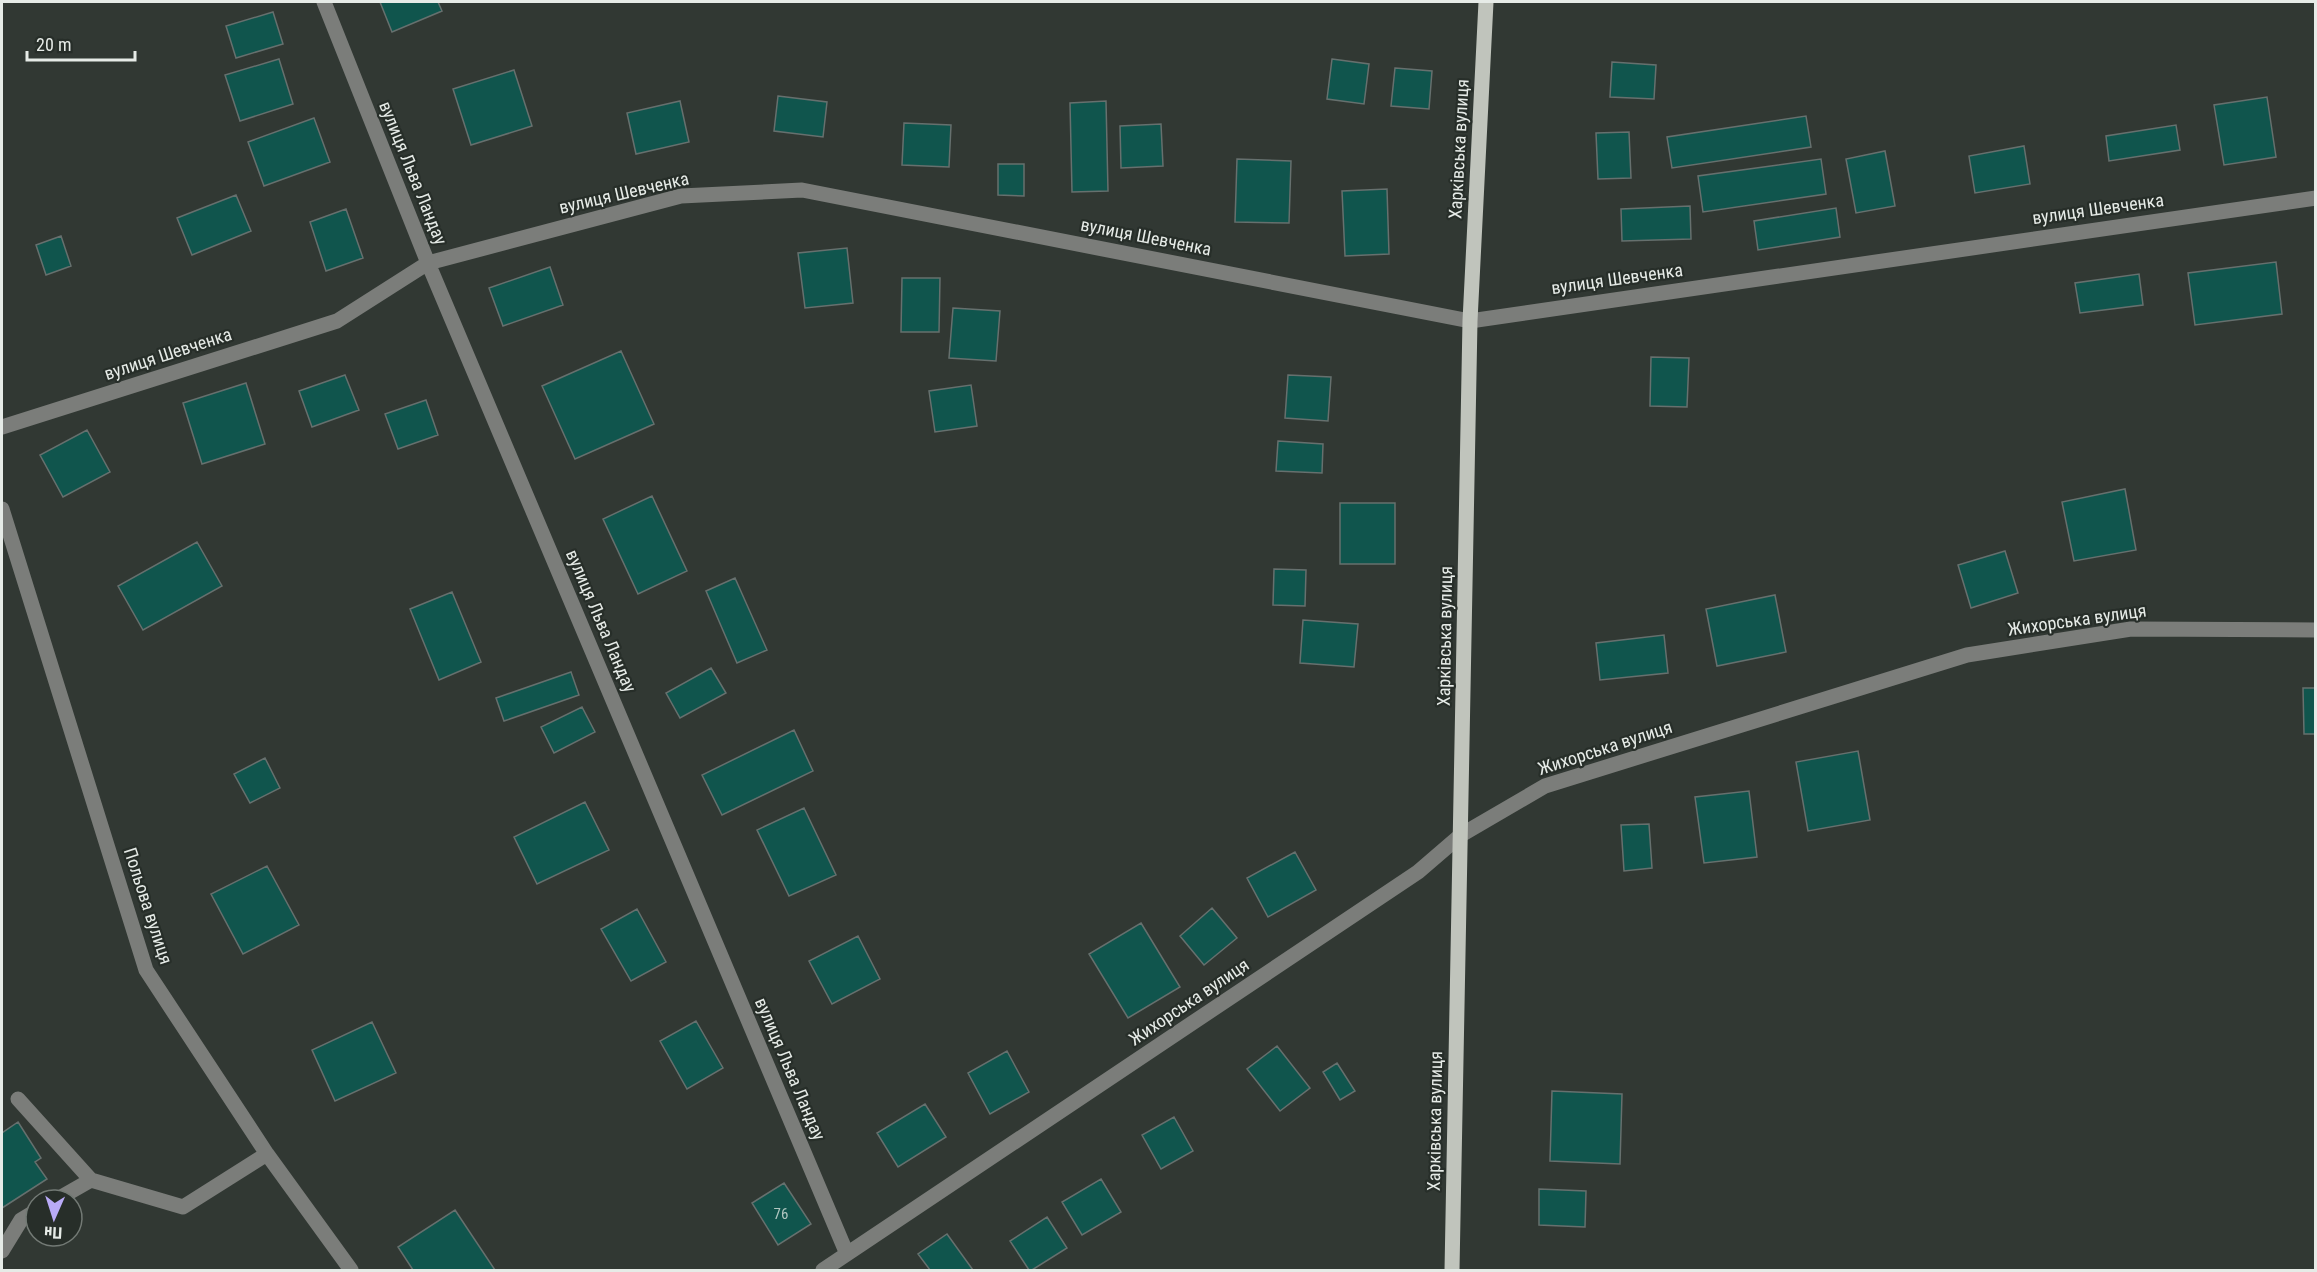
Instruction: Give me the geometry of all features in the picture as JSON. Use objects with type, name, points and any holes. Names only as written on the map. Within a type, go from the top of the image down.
[{"type":"main road","name":"Харківська вулиця","points":[[1452,1270],[1470,321],[1486,2]]},
{"type":"street","name":"вулиця Льва Ландау","points":[[324,2],[428,263],[847,1254]]},
{"type":"street","name":"вулиця Шевченка","points":[[2,427],[337,321],[428,263],[681,196],[802,190],[1470,321],[2316,198]]},
{"type":"street","name":"Польова вулиця","points":[[2,509],[146,970],[267,1154],[351,1270]]},
{"type":"street","name":"Жихорська вулиця","points":[[823,1270],[1418,872],[1461,835],[1545,786],[1967,655],[2131,629],[2316,630]]},
{"type":"street","points":[[18,1100],[91,1180],[183,1207],[267,1154]]},
{"type":"street","points":[[77,1188],[91,1180]]},
{"type":"street","points":[[2,1251],[24,1218]]},
{"type":"building","points":[[380,2],[438,2],[442,11],[392,32]]},
{"type":"building","points":[[273,12],[283,44],[236,58],[226,26]]},
{"type":"building","points":[[279,59],[293,104],[240,121],[225,75]]},
{"type":"building","points":[[1332,59],[1369,64],[1364,104],[1327,99]]},
{"type":"building","points":[[1612,62],[1656,65],[1654,99],[1610,97]]},
{"type":"building","points":[[1395,68],[1432,71],[1429,109],[1391,106]]},
{"type":"building","points":[[514,70],[532,126],[471,145],[453,89]]},
{"type":"building","points":[[778,96],[827,102],[823,137],[774,131]]},
{"type":"building","points":[[2267,97],[2276,157],[2224,165],[2214,105]]},
{"type":"building","points":[[680,101],[689,142],[636,154],[627,113]]},
{"type":"building","points":[[1106,101],[1108,191],[1072,192],[1070,103]]},
{"type":"building","points":[[1806,116],[1811,147],[1672,168],[1667,137]]},
{"type":"building","points":[[314,118],[330,162],[264,186],[248,142]]},
{"type":"building","points":[[904,123],[951,125],[949,167],[902,165]]},
{"type":"building","points":[[1161,124],[1163,166],[1121,168],[1120,126]]},
{"type":"building","points":[[2176,125],[2180,150],[2109,161],[2106,136]]},
{"type":"building","points":[[1629,132],[1631,178],[1598,179],[1596,133]]},
{"type":"building","points":[[2024,146],[2030,184],[1975,193],[1969,156]]},
{"type":"building","points":[[1885,151],[1895,206],[1856,213],[1846,159]]},
{"type":"building","points":[[1237,159],[1291,161],[1289,223],[1235,222]]},
{"type":"building","points":[[1821,159],[1826,194],[1703,212],[1698,176]]},
{"type":"building","points":[[998,164],[1024,164],[1024,196],[998,195]]},
{"type":"building","points":[[1387,189],[1389,254],[1345,256],[1342,191]]},
{"type":"building","points":[[236,195],[251,231],[192,255],[177,218]]},
{"type":"building","points":[[1690,206],[1691,239],[1622,241],[1621,209]]},
{"type":"building","points":[[1836,208],[1840,237],[1758,250],[1754,221]]},
{"type":"building","points":[[346,209],[363,258],[326,271],[310,222]]},
{"type":"building","points":[[61,236],[71,266],[46,275],[36,245]]},
{"type":"building","points":[[847,248],[853,303],[805,308],[798,253]]},
{"type":"building","points":[[2276,262],[2282,314],[2195,325],[2188,273]]},
{"type":"building","points":[[550,267],[563,305],[503,326],[489,288]]},
{"type":"building","points":[[2139,274],[2143,305],[2080,313],[2075,283]]},
{"type":"building","points":[[902,278],[940,278],[939,332],[901,332]]},
{"type":"building","points":[[953,308],[1000,311],[996,361],[949,358]]},
{"type":"building","points":[[621,351],[654,424],[575,459],[542,386]]},
{"type":"building","points":[[1651,357],[1689,358],[1687,407],[1650,406]]},
{"type":"building","points":[[345,375],[359,410],[312,427],[299,391]]},
{"type":"building","points":[[1288,375],[1331,377],[1328,421],[1285,418]]},
{"type":"building","points":[[246,383],[265,444],[202,464],[183,403]]},
{"type":"building","points":[[971,385],[977,426],[935,432],[929,391]]},
{"type":"building","points":[[426,400],[438,435],[398,449],[385,414]]},
{"type":"building","points":[[87,430],[110,472],[63,497],[40,455]]},
{"type":"building","points":[[1278,441],[1323,444],[1322,473],[1276,471]]},
{"type":"building","points":[[2125,489],[2136,550],[2074,561],[2062,502]]},
{"type":"building","points":[[652,496],[687,571],[638,594],[603,519]]},
{"type":"building","points":[[1340,503],[1395,503],[1395,564],[1340,564]]},
{"type":"building","points":[[197,542],[222,586],[143,630],[118,586]]},
{"type":"building","points":[[2005,551],[2018,593],[1971,608],[1958,565]]},
{"type":"building","points":[[1274,569],[1306,570],[1305,606],[1273,605]]},
{"type":"building","points":[[735,578],[767,650],[737,663],[706,591]]},
{"type":"building","points":[[452,592],[481,662],[439,680],[410,609]]},
{"type":"building","points":[[1775,595],[1786,652],[1717,666],[1706,609]]},
{"type":"building","points":[[1303,620],[1358,624],[1354,667],[1300,663]]},
{"type":"building","points":[[1664,635],[1668,673],[1600,680],[1596,643]]},
{"type":"building","points":[[711,668],[726,693],[680,718],[666,693]]},
{"type":"building","points":[[571,672],[579,695],[504,721],[496,698]]},
{"type":"building","points":[[2303,688],[2316,688],[2316,734],[2304,734]]},
{"type":"building","points":[[582,707],[595,732],[554,753],[541,727]]},
{"type":"building","points":[[794,730],[813,771],[722,815],[702,775]]},
{"type":"building","points":[[1858,751],[1870,820],[1808,831],[1796,762]]},
{"type":"building","points":[[265,758],[280,788],[250,803],[234,774]]},
{"type":"building","points":[[1749,791],[1757,857],[1704,863],[1695,797]]},
{"type":"building","points":[[585,802],[609,850],[537,884],[514,837]]},
{"type":"building","points":[[804,808],[836,875],[789,896],[757,830]]},
{"type":"building","points":[[1649,824],[1652,868],[1624,871],[1621,825]]},
{"type":"building","points":[[1295,852],[1316,890],[1268,917],[1247,878]]},
{"type":"building","points":[[267,866],[299,925],[243,954],[211,894]]},
{"type":"building","points":[[1212,908],[1237,938],[1204,965],[1180,936]]},
{"type":"building","points":[[637,909],[666,962],[631,981],[601,929]]},
{"type":"building","points":[[1141,923],[1180,987],[1128,1018],[1089,954]]},
{"type":"building","points":[[858,936],[880,979],[832,1004],[809,961]]},
{"type":"building","points":[[696,1021],[723,1068],[687,1089],[660,1041]]},
{"type":"building","points":[[372,1022],[396,1073],[335,1101],[312,1050]]},
{"type":"building","points":[[1277,1046],[1310,1088],[1280,1111],[1247,1069]]},
{"type":"building","points":[[1007,1051],[1029,1092],[990,1114],[968,1073]]},
{"type":"building","points":[[1337,1063],[1355,1091],[1340,1100],[1323,1072]]},
{"type":"building","points":[[1552,1091],[1622,1094],[1620,1164],[1550,1161]]},
{"type":"building","points":[[925,1104],[946,1137],[898,1167],[877,1133]]},
{"type":"building","points":[[1174,1117],[1193,1151],[1161,1169],[1142,1135]]},
{"type":"building","points":[[18,1122],[41,1158],[35,1162],[47,1179],[33,1188],[24,1188],[24,1194],[2,1208],[2,1133]]},
{"type":"building","points":[[1101,1179],[1121,1212],[1082,1235],[1062,1202]]},
{"type":"building","points":[[784,1183],[811,1224],[778,1245],[752,1203]]},
{"type":"building","points":[[1539,1189],[1586,1191],[1585,1227],[1539,1225]]},
{"type":"building","points":[[455,1210],[495,1270],[413,1270],[398,1247]]},
{"type":"building","points":[[1047,1217],[1067,1248],[1029,1270],[1010,1241]]},
{"type":"building","points":[[947,1234],[973,1270],[930,1270],[918,1254]]}]
